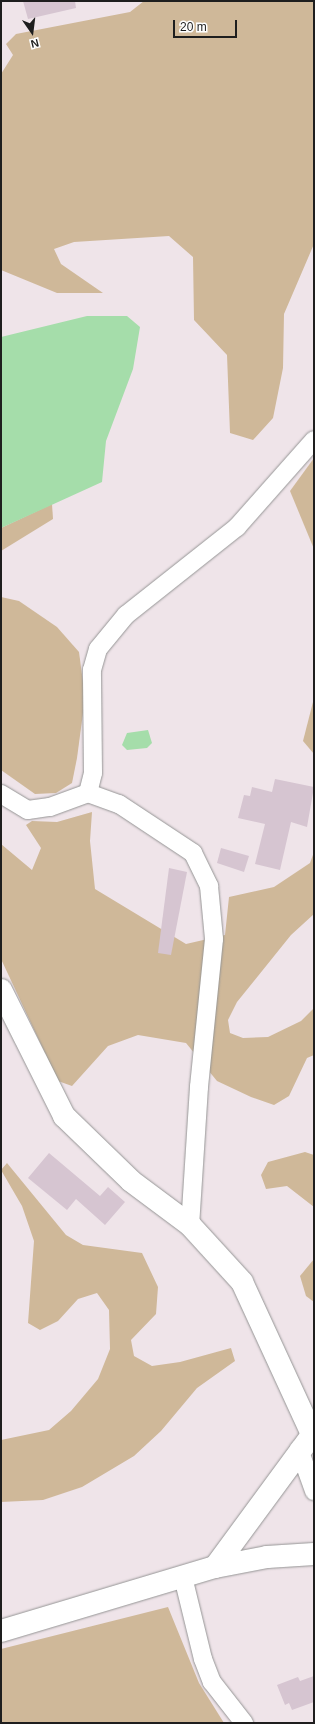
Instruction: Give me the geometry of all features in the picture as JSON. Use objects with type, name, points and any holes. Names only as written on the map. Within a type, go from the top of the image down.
[{"type":"street","points":[[88,793],[93,761],[92,670],[98,649],[126,615],[237,527],[314,440]]},
{"type":"street","points":[[1,794],[28,810],[50,807],[88,793],[119,804],[193,853],[209,886],[214,939],[199,1087],[190,1225]]},
{"type":"street","points":[[1,990],[64,1116],[131,1181],[190,1225],[242,1282],[308,1439],[314,1491]]},
{"type":"street","points":[[215,1567],[308,1439]]},
{"type":"street","points":[[1,1631],[215,1567],[267,1557],[314,1554]]},
{"type":"street","points":[[182,1577],[201,1652],[212,1682],[244,1723]]},
{"type":"shaded area","points":[[144,1],[314,1],[314,244],[284,314],[283,368],[273,418],[253,440],[230,433],[227,355],[194,320],[193,257],[169,236],[74,242],[54,249],[61,264],[103,293],[57,293],[1,270],[1,74],[13,55],[6,44],[16,34],[130,12]]},
{"type":"shaded area","points":[[87,316],[127,316],[140,327],[133,369],[106,441],[102,482],[1,528],[1,337]]},
{"type":"shaded area","points":[[314,458],[314,549],[290,491]]},
{"type":"shaded area","points":[[52,504],[53,519],[1,551],[1,528]]},
{"type":"shaded area","points":[[1,597],[19,601],[57,627],[79,652],[85,698],[77,758],[72,783],[56,793],[35,794],[1,770]]},
{"type":"shaded area","points":[[314,698],[314,754],[303,741]]},
{"type":"shaded area","points":[[148,730],[152,743],[147,748],[127,750],[122,745],[127,733]]},
{"type":"shaded area","points":[[92,812],[90,841],[95,889],[186,944],[225,935],[229,897],[274,887],[310,863],[314,852],[314,914],[291,935],[237,1002],[228,1020],[230,1033],[243,1038],[268,1037],[301,1021],[314,1008],[314,1055],[307,1058],[289,1096],[274,1105],[251,1097],[217,1081],[186,1043],[138,1035],[108,1046],[72,1086],[58,1081],[1,959],[1,844],[32,870],[41,848],[26,825],[32,821],[57,822]]},
{"type":"shaded area","points":[[305,1152],[314,1155],[314,1207],[287,1186],[266,1189],[261,1175],[268,1162]]},
{"type":"shaded area","points":[[7,1163],[66,1235],[83,1245],[142,1253],[158,1287],[156,1314],[131,1340],[134,1356],[152,1366],[180,1362],[231,1348],[235,1361],[197,1388],[161,1431],[134,1456],[82,1487],[43,1500],[1,1502],[1,1440],[49,1430],[71,1411],[98,1379],[110,1349],[109,1310],[97,1293],[78,1299],[58,1321],[40,1330],[28,1323],[34,1241],[22,1206],[1,1170]]},
{"type":"shaded area","points":[[314,1259],[314,1302],[306,1296],[300,1276]]},
{"type":"shaded area","points":[[168,1607],[199,1683],[224,1723],[1,1723],[1,1649]]},
{"type":"building","points":[[23,1],[75,1],[76,8],[28,19]]},
{"type":"building","points":[[275,779],[314,787],[307,827],[291,822],[280,870],[255,864],[265,824],[238,818],[244,795],[250,796],[252,787],[272,792]]},
{"type":"building","points":[[221,848],[249,856],[244,872],[217,863]]},
{"type":"building","points":[[169,868],[187,872],[171,955],[158,953]]},
{"type":"building","points":[[49,1153],[100,1196],[108,1187],[125,1202],[105,1225],[76,1199],[67,1210],[28,1178]]},
{"type":"building","points":[[314,1676],[314,1702],[292,1710],[289,1703],[285,1705],[277,1685],[298,1677],[300,1681]]}]
